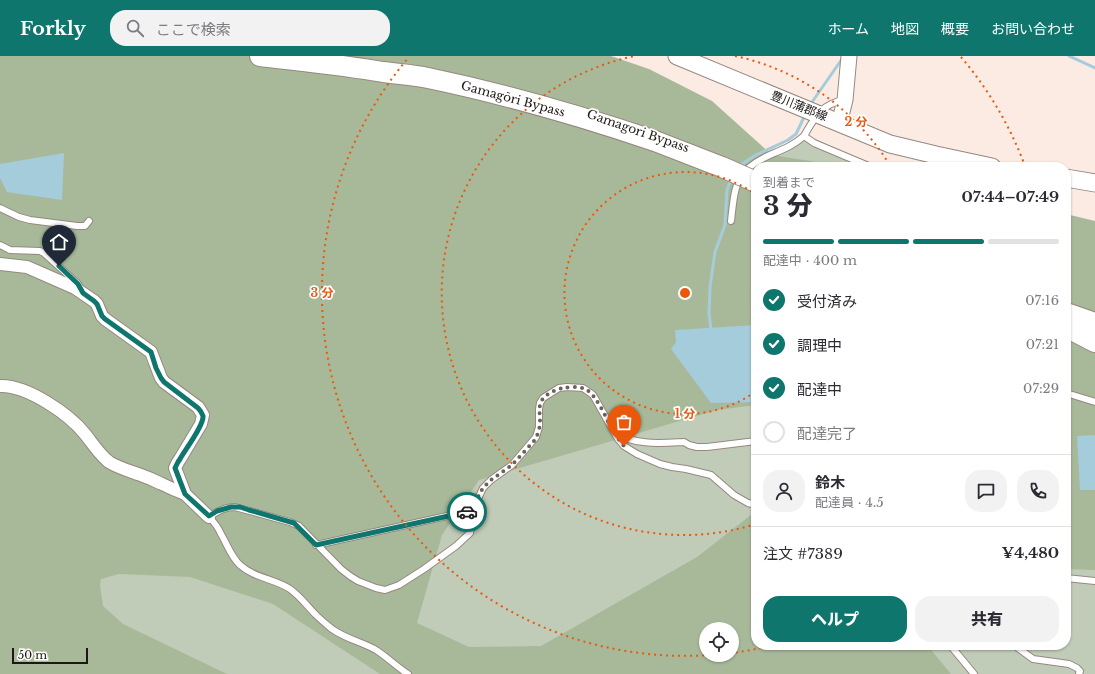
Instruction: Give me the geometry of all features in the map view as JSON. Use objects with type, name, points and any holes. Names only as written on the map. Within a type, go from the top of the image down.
[{"type":"highway","name":"Gamagōri Bypass","points":[[260,56],[332,64],[434,80],[482,90],[656,139],[751,180]]},
{"type":"highway","name":"Gamagori Bypass","points":[[305,56],[398,66],[491,86],[585,112],[656,139],[717,159],[751,174]]},
{"type":"highway","points":[[1071,315],[1095,323]]},
{"type":"highway","points":[[1071,323],[1095,332]]},
{"type":"highway","points":[[1071,330],[1095,342]]},
{"type":"main road","name":"豊川蒲郡線","points":[[677,56],[890,144],[969,162]]},
{"type":"main road","points":[[1071,179],[1095,183]]},
{"type":"street","points":[[840,120],[845,100],[849,56]]},
{"type":"street","points":[[0,264],[27,266],[90,297],[97,304],[102,316],[105,319],[151,352],[164,382],[201,411],[203,415],[201,424],[175,468],[185,494]]},
{"type":"street","points":[[0,386],[11,386],[26,391],[61,412],[86,435],[97,451],[110,462],[128,471],[147,477],[185,494],[209,516]]},
{"type":"lane","points":[[756,162],[791,146],[804,136],[813,119],[819,112],[836,101],[845,100]]},
{"type":"lane","points":[[804,136],[860,162]]},
{"type":"lane","points":[[731,221],[734,194],[739,179],[751,166]]},
{"type":"lane","points":[[0,208],[19,217],[30,220],[77,226],[84,226],[89,222]]},
{"type":"lane","points":[[0,245],[10,250],[40,251],[44,253],[78,284],[83,293]]},
{"type":"lane","points":[[408,674],[376,650],[344,637],[334,630],[322,621],[297,594],[290,589],[261,577],[239,564],[209,516],[217,511],[231,507],[240,507],[294,523],[350,576],[376,588],[385,590],[399,585],[440,558],[470,533],[474,510],[478,497],[483,488],[491,480],[512,465],[536,437],[539,427],[540,403],[543,398],[559,388],[567,387],[580,388],[593,395],[612,430],[624,446],[637,454],[660,464],[711,475],[734,495],[751,505]]},
{"type":"lane","points":[[1071,395],[1095,402]]},
{"type":"lane","points":[[612,430],[619,435],[647,443],[684,442],[697,447],[707,447],[751,442]]},
{"type":"lane","points":[[316,545],[474,510]]},
{"type":"lane","points":[[1071,579],[1095,581]]},
{"type":"lane","points":[[954,650],[974,674]]},
{"type":"lane","points":[[1021,650],[1033,659],[1073,665],[1080,671],[1080,674]]},
{"type":"green space","points":[[0,56],[611,56],[649,69],[712,101],[772,155],[816,162],[751,162],[751,406],[717,410],[479,480],[442,535],[417,623],[469,647],[541,646],[697,557],[751,515],[751,650],[931,650],[951,674],[380,674],[273,604],[190,577],[119,574],[101,579],[100,585],[103,606],[123,624],[227,674],[0,674]]},
{"type":"green space","points":[[0,93],[751,170],[751,650],[1071,650],[1071,391],[1095,398],[1095,674],[0,674]]},
{"type":"green space","points":[[811,137],[867,162],[764,162]]},
{"type":"green space","points":[[1071,215],[1095,221],[1095,570],[1071,569]]},
{"type":"water","points":[[64,153],[62,200],[7,192],[0,178],[0,164]]},
{"type":"water","points":[[751,325],[751,402],[711,403],[671,349],[676,342],[675,330]]},
{"type":"water","points":[[1095,435],[1095,490],[1080,490],[1077,436]]},
{"type":"waterway","points":[[1069,56],[1095,68]]},
{"type":"waterway","points":[[810,105],[842,59]]},
{"type":"waterway","points":[[739,166],[756,155],[788,140],[796,134],[805,115]]},
{"type":"waterway","points":[[711,330],[709,313],[710,287],[715,252],[725,225],[727,190],[731,179]]},
{"type":"way so far","points":[[467,512],[474,510],[480,492],[483,488],[491,480],[512,465],[534,441],[540,421],[540,403],[543,398],[559,388],[580,388],[593,395],[615,435],[624,446]]},
{"type":"route","points":[[59,266],[78,284],[83,293],[97,304],[102,316],[105,319],[151,352],[156,368],[164,382],[201,411],[203,415],[201,424],[175,468],[185,494],[209,516],[217,511],[227,508],[240,507],[294,523],[316,545],[467,512]]}]
